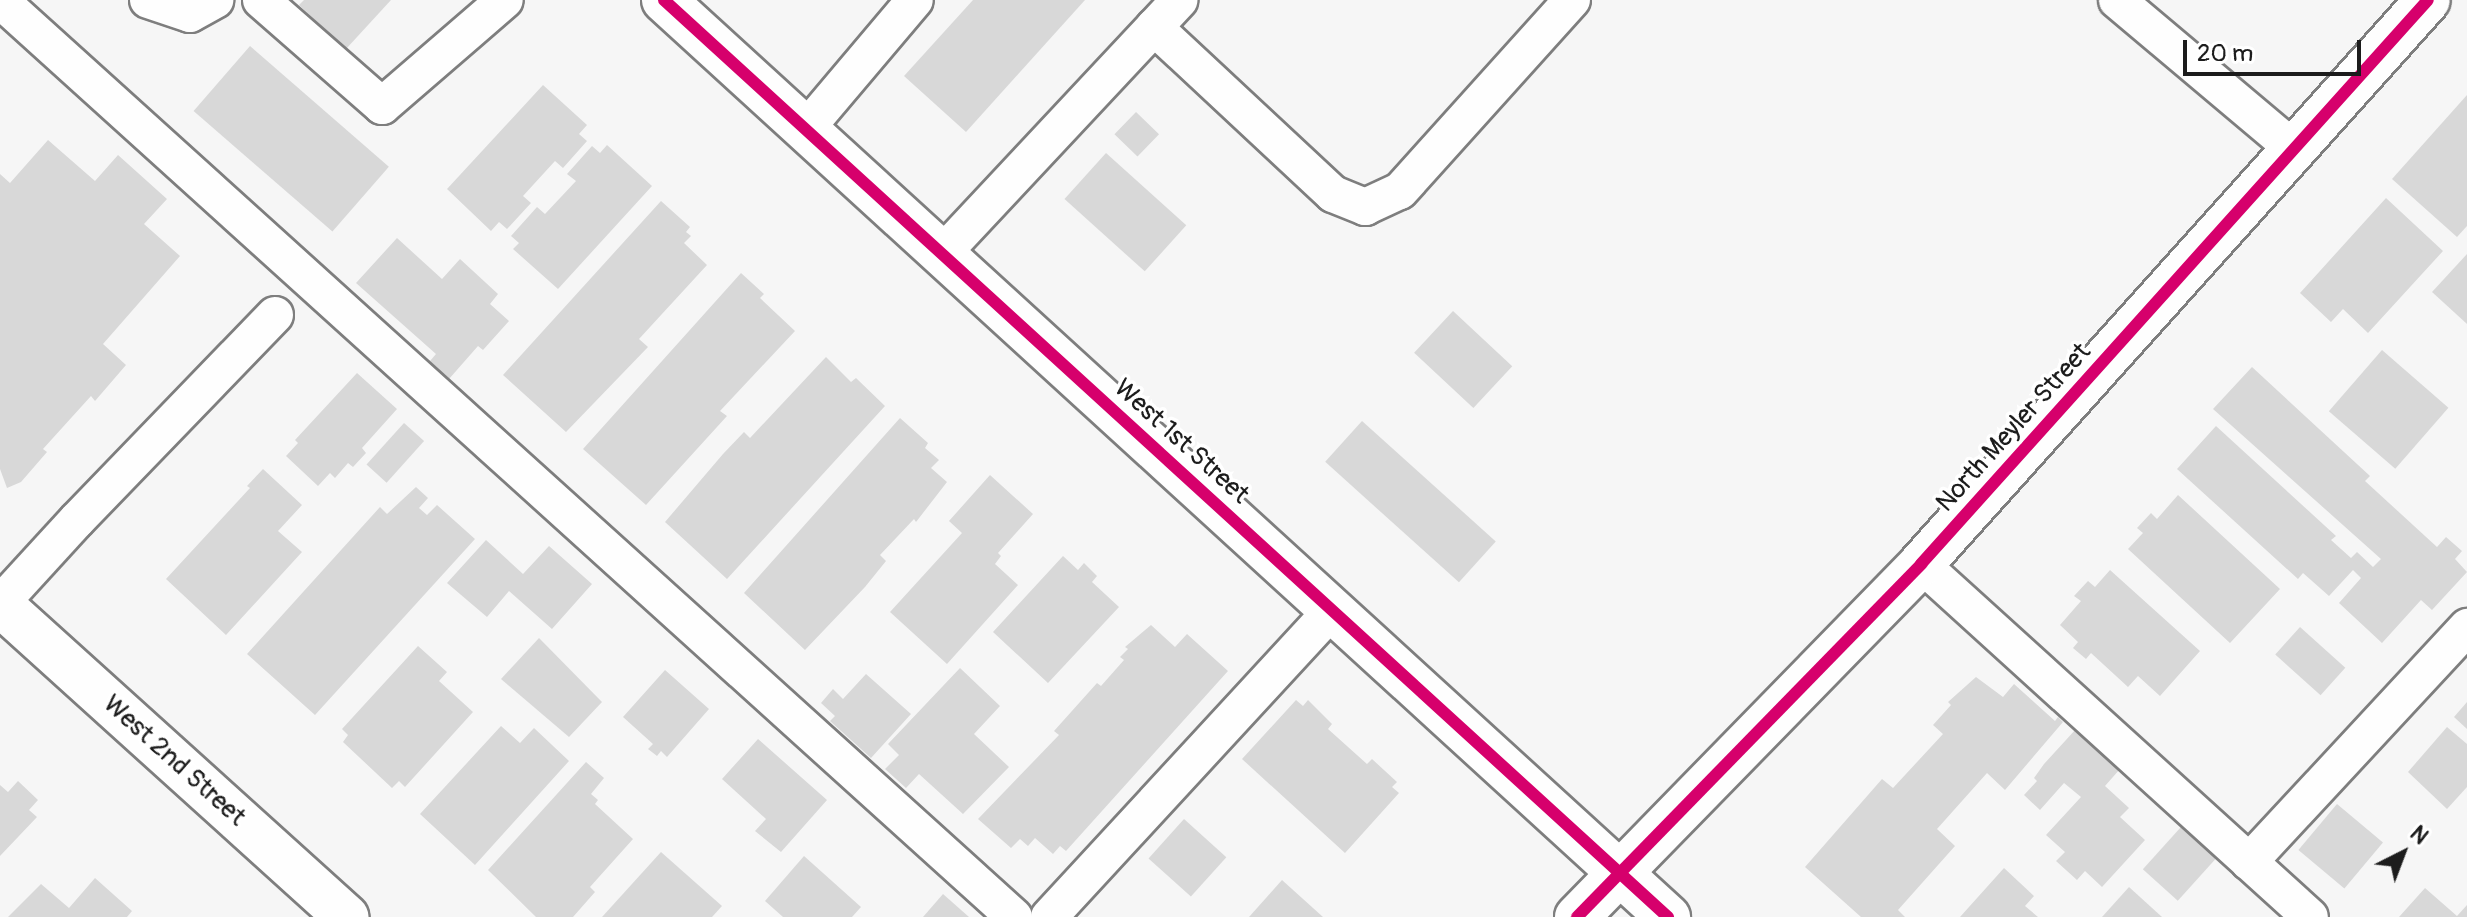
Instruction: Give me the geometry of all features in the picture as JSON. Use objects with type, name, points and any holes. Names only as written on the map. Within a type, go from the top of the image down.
[{"type":"street","name":"West 1st Street","points":[[664,0],[1668,917]]},
{"type":"street","name":"North Meyler Street","points":[[1577,917],[1619,870],[1921,564],[2428,0]]},
{"type":"street","name":"West 2nd Street","points":[[0,604],[347,917]]},
{"type":"lane","points":[[0,0],[1014,917]]},
{"type":"lane","points":[[148,0],[190,14],[215,0]]},
{"type":"lane","points":[[261,0],[382,106],[505,0]]},
{"type":"lane","points":[[805,130],[915,0]]},
{"type":"lane","points":[[941,255],[1180,0]]},
{"type":"lane","points":[[1154,27],[1333,194],[1365,207],[1400,191],[1572,0]]},
{"type":"lane","points":[[2117,0],[2295,150]]},
{"type":"lane","points":[[0,604],[275,315]]},
{"type":"lane","points":[[1921,564],[2310,917]]},
{"type":"lane","points":[[1049,917],[1333,609]]},
{"type":"lane","points":[[2249,862],[2467,627]]},
{"type":"building","points":[[304,0],[391,0],[346,49],[299,5]]},
{"type":"building","points":[[973,0],[1085,0],[966,132],[904,76]]},
{"type":"building","points":[[250,46],[389,167],[332,232],[194,111]]},
{"type":"building","points":[[543,85],[587,125],[579,134],[587,141],[563,168],[555,161],[523,196],[531,203],[507,229],[499,222],[491,231],[447,189]]},
{"type":"building","points":[[2467,95],[2467,226],[2457,237],[2392,179]]},
{"type":"building","points":[[1136,112],[1159,134],[1137,157],[1114,134]]},
{"type":"building","points":[[48,140],[95,181],[118,155],[167,199],[144,224],[180,256],[103,344],[126,365],[95,401],[91,396],[43,449],[47,452],[21,482],[7,488],[0,469],[0,174],[10,183]]},
{"type":"building","points":[[607,145],[652,186],[558,289],[513,249],[519,243],[511,236],[537,207],[545,214],[576,181],[567,174],[592,146],[600,153]]},
{"type":"building","points":[[1106,153],[1186,225],[1145,271],[1065,199]]},
{"type":"building","points":[[2386,198],[2443,251],[2368,333],[2343,309],[2331,322],[2300,293]]},
{"type":"building","points":[[661,201],[690,227],[686,232],[691,236],[684,243],[707,265],[639,339],[648,347],[566,432],[503,375]]},
{"type":"building","points":[[397,238],[442,279],[460,259],[498,294],[490,304],[509,321],[483,350],[478,346],[449,379],[430,361],[436,354],[356,283]]},
{"type":"building","points":[[2467,254],[2467,324],[2432,292]]},
{"type":"building","points":[[741,273],[764,294],[760,298],[795,331],[720,411],[727,416],[646,505],[583,449]]},
{"type":"building","points":[[1453,311],[1512,366],[1473,408],[1414,353]]},
{"type":"building","points":[[2382,350],[2448,408],[2395,469],[2329,411]]},
{"type":"building","points":[[826,357],[851,382],[856,378],[885,406],[727,579],[665,522],[744,432],[750,438]]},
{"type":"building","points":[[2252,367],[2370,476],[2365,481],[2437,547],[2446,537],[2462,551],[2455,559],[2467,572],[2432,610],[2421,600],[2382,643],[2339,603],[2361,578],[2353,570],[2329,596],[2303,573],[2298,579],[2177,469],[2216,426],[2336,536],[2331,540],[2351,558],[2357,552],[2373,567],[2381,559],[2213,409]]},
{"type":"building","points":[[357,373],[397,409],[362,448],[366,453],[353,467],[348,463],[335,478],[330,473],[318,486],[286,456],[298,443],[295,440]]},
{"type":"building","points":[[900,418],[928,443],[925,448],[939,460],[931,468],[947,482],[916,522],[914,519],[880,555],[886,561],[865,587],[805,650],[744,593]]},
{"type":"building","points":[[1362,421],[1496,541],[1459,582],[1325,462]]},
{"type":"building","points":[[404,423],[424,441],[387,483],[367,465]]},
{"type":"building","points":[[263,469],[302,505],[278,531],[302,552],[226,635],[166,579],[250,488],[247,486]]},
{"type":"building","points":[[990,475],[1033,514],[998,553],[1001,556],[995,564],[1018,585],[947,664],[890,612],[962,533],[949,521]]},
{"type":"building","points":[[416,487],[428,498],[419,508],[427,515],[437,505],[475,539],[315,715],[247,654],[380,507],[387,514]]},
{"type":"building","points":[[2178,495],[2280,589],[2230,643],[2128,549],[2143,533],[2137,528],[2151,513],[2157,519]]},
{"type":"building","points":[[486,540],[523,574],[549,546],[592,584],[552,629],[509,591],[487,617],[447,583]]},
{"type":"building","points":[[1063,556],[1078,570],[1084,563],[1097,576],[1092,582],[1119,607],[1048,683],[993,632]]},
{"type":"building","points":[[2110,570],[2200,651],[2160,696],[2138,676],[2128,687],[2091,653],[2086,659],[2073,648],[2078,642],[2060,625],[2081,601],[2074,596],[2088,581],[2095,587]]},
{"type":"building","points":[[1151,625],[1175,647],[1187,634],[1228,671],[1066,851],[1060,846],[1053,854],[1035,838],[1028,846],[1020,839],[1011,848],[978,819],[1059,735],[1054,731],[1097,683],[1101,686],[1124,660],[1120,657],[1128,649],[1125,647]]},
{"type":"building","points":[[2300,627],[2345,668],[2321,695],[2275,654]]},
{"type":"building","points":[[539,638],[602,702],[569,737],[501,679]]},
{"type":"building","points":[[418,646],[447,672],[439,681],[473,712],[405,787],[399,781],[392,788],[343,742],[348,735],[342,729]]},
{"type":"building","points":[[960,668],[1000,706],[974,734],[1009,767],[963,814],[919,774],[906,788],[885,769],[899,755],[888,744]]},
{"type":"building","points":[[665,670],[709,709],[667,757],[661,751],[657,756],[648,749],[653,744],[623,717]]},
{"type":"building","points":[[866,674],[911,714],[871,758],[830,721],[835,716],[821,703],[833,689],[843,699]]},
{"type":"building","points":[[1976,677],[2003,697],[2014,684],[2055,721],[2058,717],[2063,722],[2005,790],[1987,773],[1937,829],[1955,846],[1898,910],[1905,917],[1861,917],[1805,867],[1882,779],[1893,788],[1943,734],[1933,725],[1951,705],[1948,702]]},
{"type":"building","points":[[1296,700],[1303,706],[1308,700],[1332,724],[1328,729],[1367,764],[1372,759],[1397,782],[1392,787],[1399,793],[1345,853],[1242,759]]},
{"type":"building","points":[[2467,702],[2467,729],[2454,717]]},
{"type":"building","points":[[501,726],[520,743],[534,728],[569,761],[475,865],[420,814]]},
{"type":"building","points":[[2447,727],[2467,744],[2467,787],[2447,809],[2408,772]]},
{"type":"building","points":[[2076,729],[2120,769],[2105,786],[2129,808],[2120,817],[2145,840],[2102,887],[2085,871],[2077,880],[2056,861],[2065,852],[2046,835],[2081,797],[2064,783],[2040,810],[2024,795],[2037,781],[2034,778],[2044,764]]},
{"type":"building","points":[[758,739],[827,800],[781,852],[755,831],[766,819],[722,779]]},
{"type":"building","points":[[586,762],[604,778],[591,794],[598,800],[595,804],[633,839],[590,887],[595,892],[573,917],[536,917],[488,870]]},
{"type":"building","points":[[18,781],[38,800],[29,810],[37,817],[0,856],[0,785],[8,792]]},
{"type":"building","points":[[2337,804],[2383,843],[2344,889],[2298,850]]},
{"type":"building","points":[[1184,819],[1226,857],[1191,897],[1149,858]]},
{"type":"building","points":[[2181,827],[2216,858],[2178,901],[2143,869]]},
{"type":"building","points":[[661,852],[722,906],[712,917],[602,917]]},
{"type":"building","points":[[804,856],[861,907],[852,917],[783,917],[765,901]]},
{"type":"building","points":[[2004,868],[2034,896],[2025,906],[2038,917],[1960,917]]},
{"type":"building","points":[[95,878],[132,911],[127,917],[8,917],[41,884],[69,908]]},
{"type":"building","points":[[1282,880],[1323,917],[1249,917]]},
{"type":"building","points":[[2129,887],[2162,917],[2102,917]]},
{"type":"building","points":[[2425,888],[2457,916],[2467,905],[2467,917],[2399,917]]},
{"type":"building","points":[[943,894],[969,917],[923,917]]},
{"type":"cycle path","points":[[664,0],[1668,917]]},
{"type":"cycle path","points":[[1577,917],[1921,564],[2428,0]]}]
